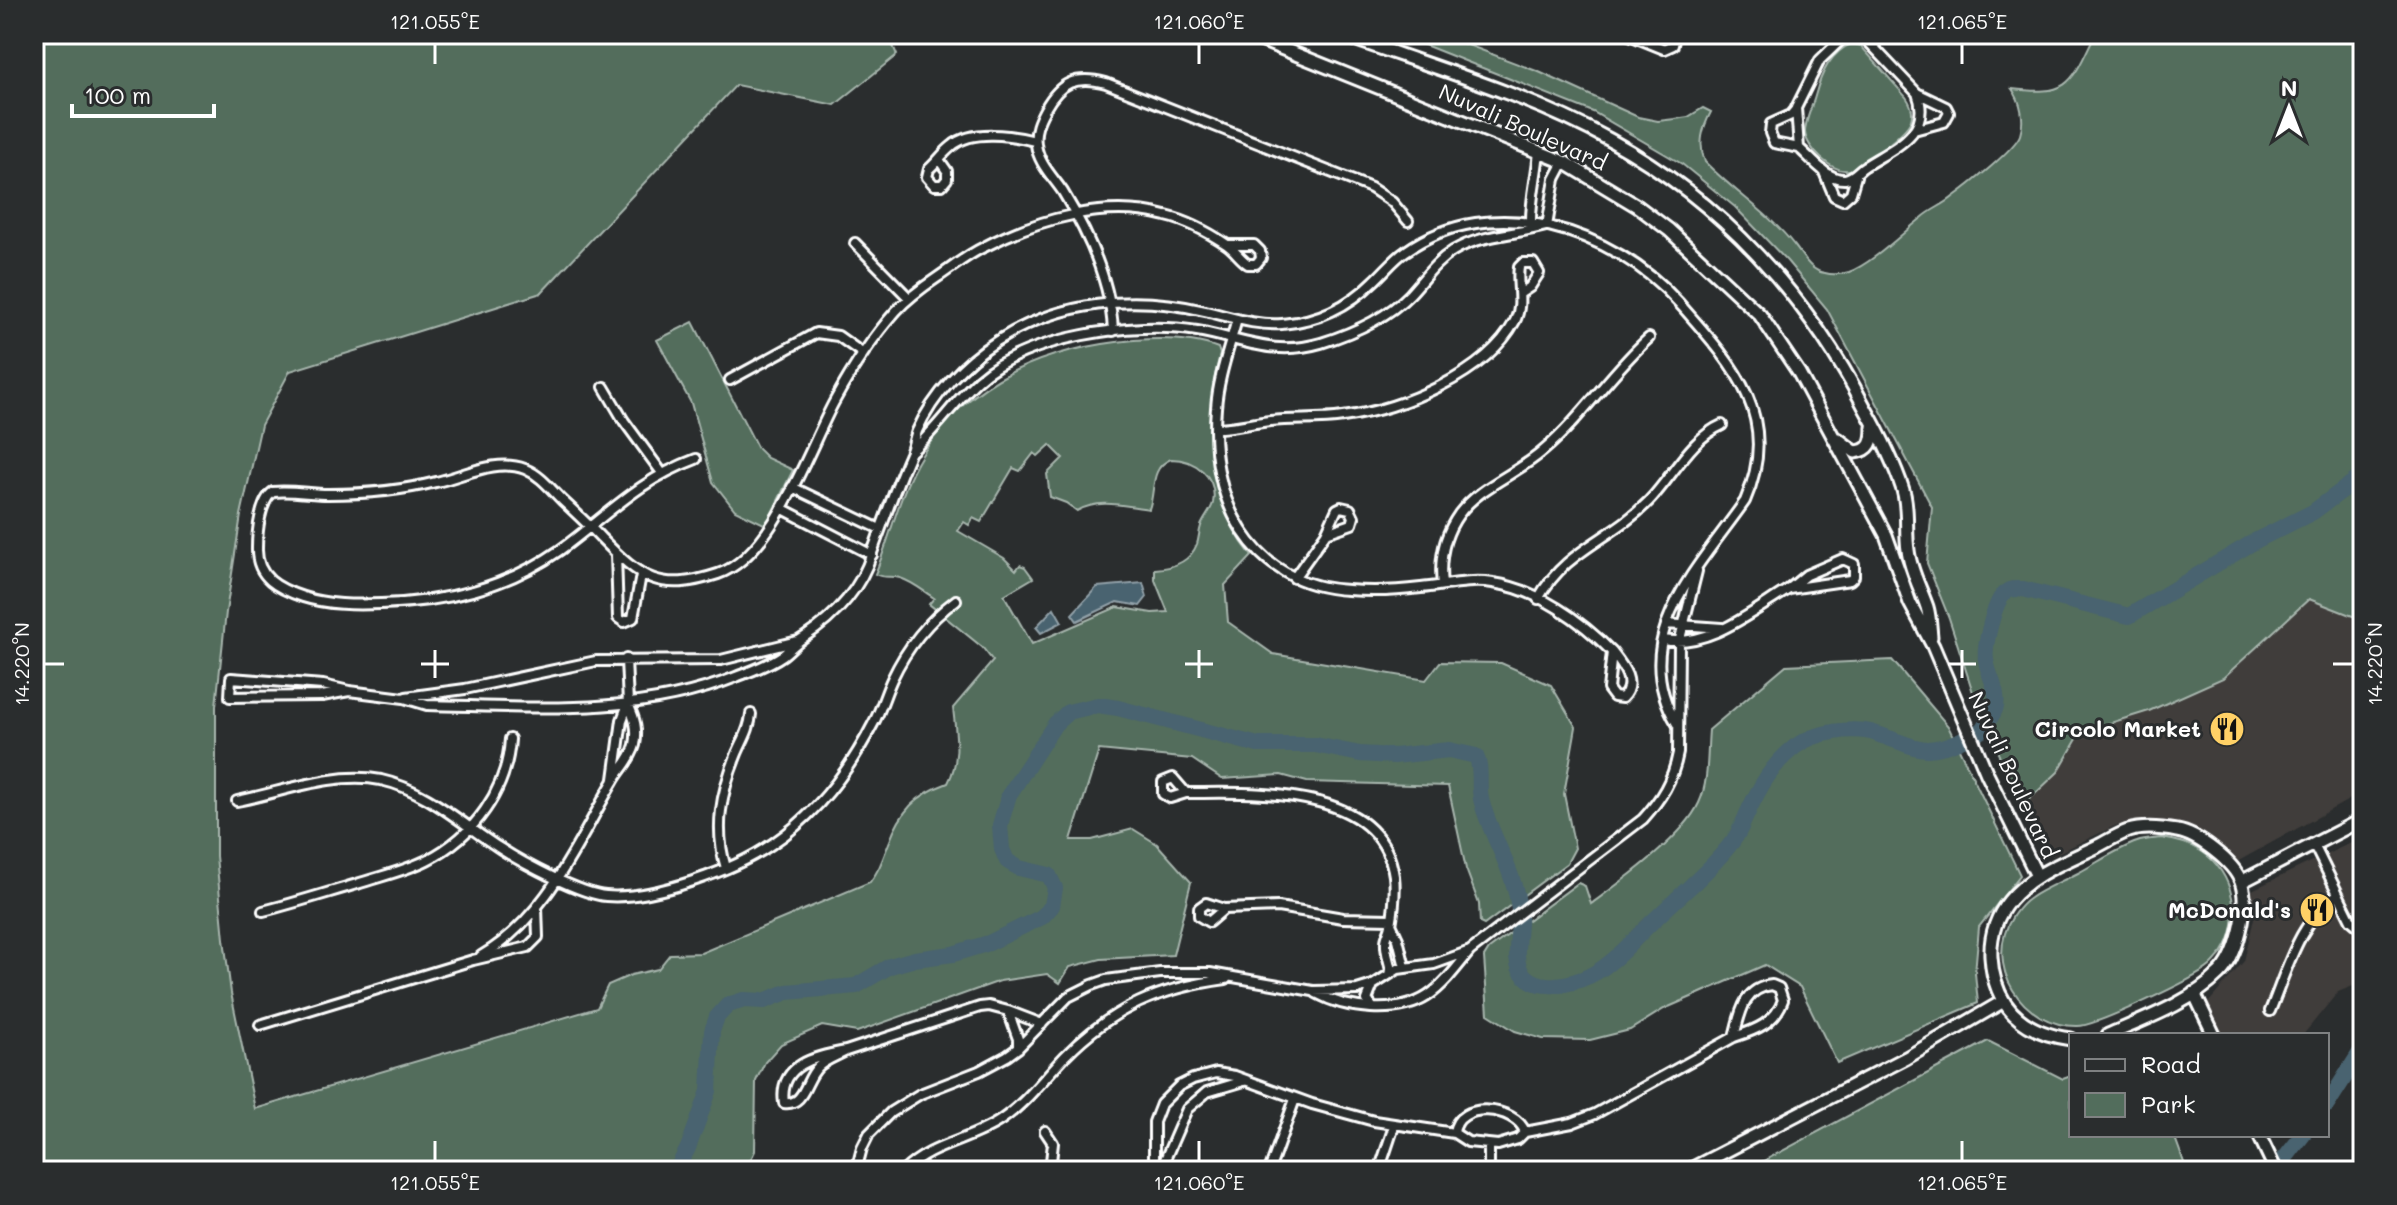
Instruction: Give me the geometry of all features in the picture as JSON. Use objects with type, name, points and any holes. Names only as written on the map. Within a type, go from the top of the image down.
[{"type":"main road","name":"Nuvali Boulevard","points":[[1246,34],[1564,162],[1625,198],[1669,230],[1750,305],[1777,337],[1886,535],[1910,603],[1933,646],[1987,774],[2037,876]]},
{"type":"main road","name":"Nuvali Boulevard","points":[[1340,34],[1570,120],[1645,161],[1724,221],[1783,282],[1841,361],[1873,422],[1903,491],[1907,550],[1927,608],[1933,646]]},
{"type":"main road","points":[[1832,433],[1845,447],[1855,452],[1864,451],[1870,446],[1873,422]]},
{"type":"main road","points":[[2241,882],[2363,819]]},
{"type":"main road","points":[[2069,1039],[2050,1037],[2031,1028],[2002,1002],[1992,970],[1993,932],[2007,903],[2037,876],[2129,831],[2158,828],[2182,832],[2205,843],[2241,882],[2243,914],[2235,950],[2221,973],[2194,993],[2112,1033]]},
{"type":"main road","points":[[2194,993],[2213,1033]]},
{"type":"main road","points":[[1687,1171],[1878,1073],[2002,1002]]},
{"type":"main road","points":[[2260,1137],[2276,1171]]},
{"type":"street","points":[[1627,34],[1664,49],[1673,45],[1675,34]]},
{"type":"street","points":[[1847,34],[1820,60],[1796,108],[1787,118],[1771,124],[1770,133],[1774,143],[1799,148],[1830,175],[1841,179],[1852,177],[1908,139],[1921,117],[1921,102],[1917,93],[1861,34]]},
{"type":"street","points":[[1113,331],[1097,263],[1077,215],[1041,160],[1035,141],[1040,117],[1051,96],[1068,83],[1091,79],[1371,188],[1392,202],[1408,221]]},
{"type":"street","points":[[1913,130],[1944,122],[1949,113],[1946,107],[1917,93]]},
{"type":"street","points":[[1796,108],[1799,148]]},
{"type":"street","points":[[940,161],[951,147],[967,138],[997,136],[1035,141]]},
{"type":"street","points":[[1531,226],[1539,151]]},
{"type":"street","points":[[1547,226],[1555,179],[1564,162]]},
{"type":"street","points":[[1821,168],[1834,196],[1843,200],[1851,193],[1860,169]]},
{"type":"street","points":[[696,459],[662,473],[625,497],[589,525],[559,550],[520,574],[476,591],[419,603],[348,604],[281,589],[268,579],[260,567],[257,553],[264,502],[273,492],[330,494],[386,491],[437,482],[500,465],[523,468],[535,474],[589,525],[616,554],[641,575],[682,583],[727,571],[749,555],[783,509],[818,431],[862,353],[909,298],[984,246],[1032,226],[1098,211],[1164,215],[1228,245]]},
{"type":"street","points":[[349,691],[322,696],[230,697],[231,678],[323,685],[404,698],[427,705],[571,707],[628,704],[674,696],[730,680],[782,656],[840,608],[860,580],[872,555],[916,433],[937,398],[962,369],[993,343],[1049,316],[1108,302],[1127,301],[1201,310],[1237,319],[1282,324],[1316,318],[1360,295],[1400,254],[1448,229],[1490,220],[1547,226],[1601,244],[1629,258],[1676,299],[1747,391],[1758,421],[1759,449],[1755,475],[1745,501],[1681,588],[1666,624],[1662,686],[1665,702],[1677,724]]},
{"type":"street","points":[[911,452],[965,393],[993,369],[1043,345],[1113,331],[1146,328],[1183,329],[1260,347],[1289,349],[1360,328],[1397,306],[1451,252],[1480,238],[1531,226]]},
{"type":"street","points":[[855,243],[909,298]]},
{"type":"street","points":[[1215,428],[1360,415],[1416,397],[1452,380],[1493,347],[1516,320],[1521,293]]},
{"type":"street","points":[[1237,319],[1219,386],[1216,453],[1224,486],[1243,533],[1264,559],[1276,569],[1312,586],[1399,590],[1493,583],[1523,591],[1580,623],[1612,652],[1628,678],[1628,691],[1622,698],[1614,697],[1608,689],[1612,652]]},
{"type":"street","points":[[730,380],[816,333],[838,336],[862,353]]},
{"type":"street","points":[[1442,585],[1443,548],[1451,527],[1465,507],[1561,435],[1619,367],[1649,338]]},
{"type":"street","points":[[604,387],[624,421],[662,473]]},
{"type":"street","points":[[1538,599],[1564,563],[1633,516],[1661,488],[1706,433],[1722,425]]},
{"type":"street","points":[[792,487],[880,529]]},
{"type":"street","points":[[783,509],[872,555]]},
{"type":"street","points":[[1294,578],[1326,533]]},
{"type":"street","points":[[616,554],[618,618],[624,622],[633,618],[641,575]]},
{"type":"street","points":[[1663,640],[1679,643],[1700,639],[1836,560],[1849,560],[1854,564],[1854,576],[1845,582],[1789,589]]},
{"type":"street","points":[[1313,991],[1341,1004],[1373,1008],[1409,1006],[1421,1002],[1440,987],[1470,951],[1634,827],[1657,802],[1670,782],[1678,753],[1679,643],[1698,566]]},
{"type":"street","points":[[237,801],[332,780],[369,779],[407,790],[471,827],[502,850],[592,893],[625,895],[690,881],[726,868],[771,845],[793,829],[826,797],[841,779],[869,732],[912,643],[938,613],[956,600]]},
{"type":"street","points":[[1666,624],[1722,628]]},
{"type":"street","points":[[404,698],[465,689],[587,663],[626,659],[721,660],[799,640]]},
{"type":"street","points":[[613,780],[622,720],[628,704],[626,659]]},
{"type":"street","points":[[473,960],[508,938],[537,907],[599,810],[635,744],[636,720],[628,704]]},
{"type":"street","points":[[726,868],[719,836],[720,807],[730,770],[748,732],[751,714]]},
{"type":"street","points":[[263,911],[414,866],[442,851],[471,827],[498,791],[507,765],[510,739]]},
{"type":"street","points":[[1186,793],[1285,796],[1327,804],[1359,818],[1379,838],[1393,868],[1395,895],[1386,941],[1391,972]]},
{"type":"street","points":[[2314,845],[2351,920],[2363,930]]},
{"type":"street","points":[[2270,1011],[2301,934],[2322,905],[2338,894]]},
{"type":"street","points":[[260,1025],[533,944],[538,932],[537,907]]},
{"type":"street","points":[[1224,909],[1278,907],[1391,922]]},
{"type":"street","points":[[1391,922],[1405,967]]},
{"type":"street","points":[[856,1171],[869,1134],[891,1112],[920,1094],[979,1071],[1018,1048],[1068,997],[1106,980],[1160,973],[1210,973],[1313,991],[1357,990],[1373,985],[1391,972],[1405,967],[1434,964],[1470,951]]},
{"type":"street","points":[[1434,964],[1443,972],[1440,987]]},
{"type":"street","points":[[904,1171],[924,1155],[972,1136],[1010,1114],[1084,1038],[1121,1011],[1188,984],[1239,977]]},
{"type":"street","points":[[1373,985],[1367,1000],[1373,1008]]},
{"type":"street","points":[[1157,1171],[1154,1122],[1168,1094],[1205,1075],[1226,1074],[1295,1099],[1394,1126],[1454,1133],[1464,1141],[1489,1146],[1514,1142],[1525,1132],[1572,1123],[1595,1114],[1734,1037],[1759,1028],[1773,1017],[1783,1000],[1779,988],[1763,986],[1747,997],[1734,1037]]},
{"type":"street","points":[[846,1051],[818,1067],[797,1100],[784,1103],[786,1086],[800,1064],[813,1057],[846,1051],[980,1007],[1008,1011],[1042,1024]]},
{"type":"street","points":[[1008,1011],[1018,1048]]},
{"type":"street","points":[[1157,1171],[1187,1109],[1207,1092],[1244,1081]]},
{"type":"street","points":[[1269,1171],[1295,1099]]},
{"type":"street","points":[[1454,1133],[1454,1126],[1464,1115],[1485,1111],[1509,1115],[1522,1123],[1525,1132]]},
{"type":"street","points":[[1379,1171],[1394,1126]]},
{"type":"street","points":[[1045,1131],[1053,1143],[1050,1171]]},
{"type":"street","points":[[1489,1146],[1489,1171]]},
{"type":"shaded area","name":"Circolo Market","points":[[2309,599],[2363,620],[2363,693],[2357,707],[2363,726],[2363,792],[2235,863],[2215,843],[2192,827],[2165,822],[2117,825],[2052,856],[2034,835],[2022,806],[2058,772],[2081,732],[2149,711],[2223,678]]},
{"type":"shaded area","points":[[2363,837],[2363,982],[2338,992],[2305,1033],[2222,1033],[2208,1003],[2244,961],[2254,918],[2252,890]]},
{"type":"green space","points":[[34,34],[888,34],[897,55],[835,105],[736,85],[541,293],[290,371],[261,425],[241,515],[216,706],[216,856],[224,939],[231,993],[255,1109],[597,1008],[608,985],[631,975],[658,969],[670,954],[701,953],[870,882],[904,813],[918,799],[948,783],[956,756],[953,708],[993,661],[982,647],[929,604],[934,598],[905,580],[875,574],[902,498],[922,455],[941,428],[963,405],[1013,371],[1071,350],[1155,339],[1188,341],[1218,348],[1220,354],[1214,380],[1210,433],[1216,485],[1236,534],[1252,556],[1225,585],[1228,622],[1273,654],[1426,680],[1440,662],[1501,663],[1551,685],[1576,727],[1564,794],[1575,848],[1567,863],[1484,925],[1480,923],[1479,904],[1466,869],[1448,786],[1307,782],[1281,775],[1222,779],[1192,759],[1099,750],[1071,840],[1092,840],[1133,829],[1157,844],[1191,882],[1173,955],[1101,959],[1070,967],[1060,983],[1047,974],[1000,981],[857,1032],[822,1026],[781,1044],[765,1062],[756,1081],[755,1151],[745,1171],[34,1171]],"holes":[[[1050,445],[1063,458],[1047,474],[1050,497],[1077,511],[1103,504],[1149,509],[1156,474],[1171,459],[1188,462],[1203,471],[1212,485],[1213,503],[1190,555],[1174,565],[1155,569],[1155,580],[1168,612],[1152,613],[1117,607],[1032,644],[1004,595],[1033,578],[1025,567],[1020,565],[1016,570],[1004,558],[958,531],[964,522],[969,525],[973,518],[981,522],[1013,468],[1020,471],[1034,453],[1038,456]]]},
{"type":"green space","points":[[925,34],[981,34],[985,36],[955,42]]},
{"type":"green space","points":[[1397,34],[1438,34],[1539,72],[1638,117],[1658,121],[1688,117],[1703,108],[1711,112],[1702,137],[1705,162],[1784,233],[1811,266],[1820,272],[1834,274],[1849,272],[1868,262],[2000,158],[2020,135],[2021,111],[2012,89],[2046,90],[2066,83],[2080,65],[2095,34],[2363,34],[2363,620],[2309,599],[2223,678],[2149,711],[2081,732],[2058,772],[2022,806],[1979,711],[1949,618],[1927,563],[1932,507],[1827,309],[1787,261],[1735,207],[1682,164],[1593,112]]},
{"type":"green space","points":[[1853,43],[1861,46],[1906,97],[1912,114],[1908,126],[1883,149],[1855,168],[1842,170],[1828,164],[1815,152],[1806,138],[1805,128],[1828,65],[1838,52]]},
{"type":"green space","points":[[693,322],[758,449],[767,458],[793,470],[766,525],[735,510],[713,482],[691,403],[657,340]]},
{"type":"green space","points":[[1892,660],[1948,726],[2020,875],[1979,927],[1975,973],[1978,1003],[1837,1063],[1800,987],[1765,965],[1664,1009],[1630,1030],[1590,1040],[1543,1039],[1515,1031],[1488,1014],[1484,957],[1489,949],[1578,883],[1585,886],[1591,904],[1666,844],[1699,803],[1706,776],[1709,730],[1786,665]]},
{"type":"green space","points":[[2161,838],[2196,848],[2212,860],[2228,884],[2234,912],[2233,927],[2222,953],[2210,966],[2186,981],[2088,1024],[2058,1024],[2025,1005],[2005,973],[2002,954],[2005,935],[2013,916],[2035,894],[2115,852],[2140,841]]},
{"type":"green space","points":[[1988,1041],[2063,1079],[2069,1077],[2069,1137],[2175,1137],[2187,1171],[1745,1171]]},
{"type":"water","points":[[1143,583],[1147,597],[1140,606],[1117,602],[1077,621],[1072,614],[1097,587]]},
{"type":"water","points":[[1054,608],[1062,622],[1041,633],[1036,627]]},
{"type":"waterway","points":[[676,1171],[709,1091],[712,1031],[717,1017],[728,1005],[744,1000],[764,1001],[787,992],[856,986],[890,966],[953,954],[989,943],[1042,917],[1052,906],[1055,888],[1049,875],[1019,868],[1007,861],[1002,849],[1000,825],[1009,795],[1055,724],[1068,712],[1098,705],[1118,708],[1258,745],[1315,745],[1360,754],[1394,756],[1449,750],[1476,756],[1482,803],[1517,897],[1518,965],[1533,982],[1567,984],[1592,975],[1611,962],[1715,863],[1737,835],[1767,777],[1780,761],[1804,741],[1824,734],[1857,731],[1928,749],[1949,745],[1982,730],[1994,712],[1997,700],[1986,660],[1988,634],[1998,604],[2008,591],[2023,589],[2129,616],[2257,540],[2313,512],[2363,475]]},
{"type":"waterway","points":[[2329,1102],[2363,1048]]},
{"type":"waterway","points":[[2275,1171],[2301,1137]]},
{"type":"place","name":"Circolo Market","points":[[2227,729]]},
{"type":"place","name":"McDonald's","points":[[2317,910]]}]
